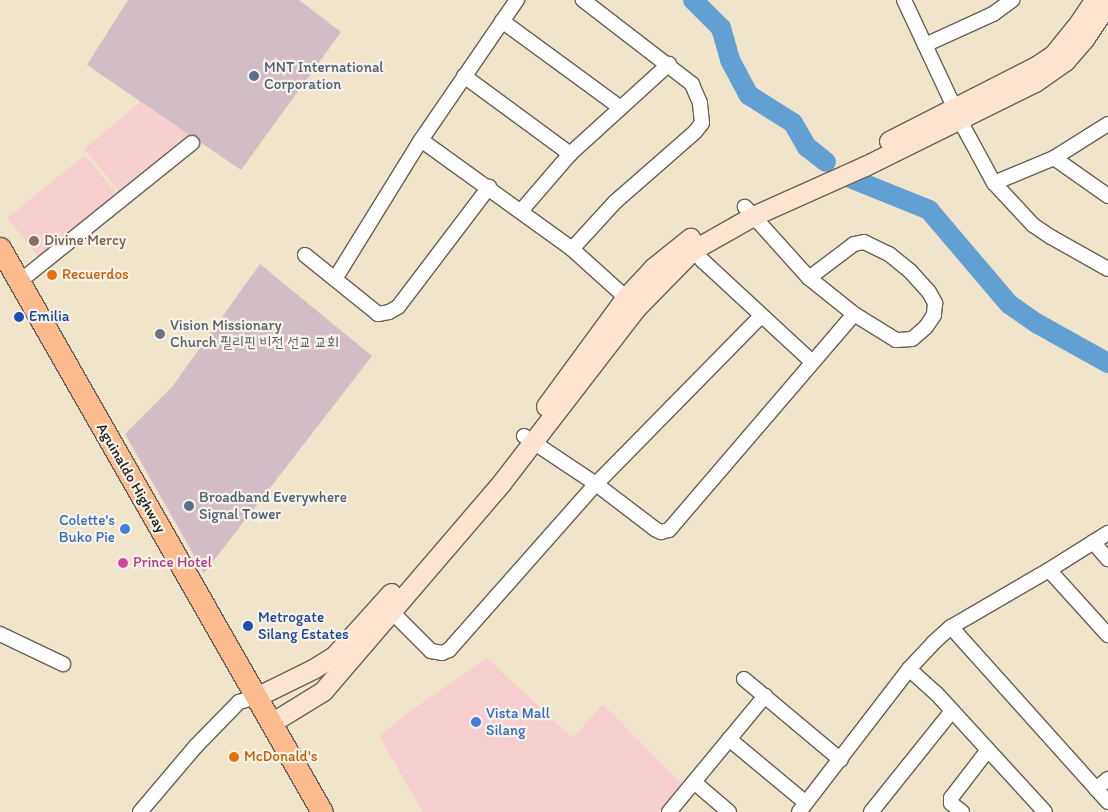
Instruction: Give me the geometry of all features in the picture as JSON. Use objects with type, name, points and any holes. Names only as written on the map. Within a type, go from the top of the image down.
[{"type":"main road","name":"Aguinaldo Highway","points":[[1,253],[322,812]]},
{"type":"street","points":[[335,279],[422,140],[517,0]]},
{"type":"street","points":[[572,249],[615,202],[696,132],[702,123],[700,103],[692,84],[669,64],[583,0]]},
{"type":"street","points":[[904,0],[957,113],[994,184],[1033,225],[1051,238],[1108,269]]},
{"type":"street","points":[[925,45],[993,14],[1012,0]]},
{"type":"street","points":[[271,723],[323,691],[387,607],[528,440],[631,302],[689,245],[749,211],[851,168],[957,113],[1038,65],[1053,55],[1076,27],[1094,0]]},
{"type":"street","points":[[957,113],[1035,82],[1065,61],[1084,39],[1108,3]]},
{"type":"street","points":[[502,21],[621,108]]},
{"type":"street","points":[[520,211],[570,154],[669,64]]},
{"type":"street","points":[[464,76],[570,154]]},
{"type":"street","points":[[994,184],[1054,158],[1108,124]]},
{"type":"street","points":[[422,140],[572,249],[631,302]]},
{"type":"street","points":[[19,282],[192,142]]},
{"type":"street","points":[[1054,158],[1108,196]]},
{"type":"street","points":[[305,255],[378,314],[390,312],[398,307],[489,187]]},
{"type":"street","points":[[749,211],[809,278],[854,314],[896,340],[912,339],[926,327],[934,315],[935,303],[929,292],[910,271],[889,254],[864,242],[854,244],[809,278]]},
{"type":"street","points":[[689,245],[761,316],[812,362]]},
{"type":"street","points":[[528,440],[596,484],[655,529],[661,532],[669,530],[854,314]]},
{"type":"street","points":[[387,607],[430,651],[442,653],[450,650],[596,484],[761,316]]},
{"type":"street","points":[[729,739],[803,808],[909,669],[951,627],[1049,570],[1108,532]]},
{"type":"street","points":[[1093,542],[1108,559]]},
{"type":"street","points":[[1049,570],[1108,635]]},
{"type":"street","points":[[140,812],[196,746],[239,702],[256,697],[313,669],[334,656],[387,607]]},
{"type":"street","points":[[951,627],[1108,802]]},
{"type":"street","points":[[0,634],[63,664]]},
{"type":"street","points":[[909,669],[952,711],[986,751],[1045,812]]},
{"type":"street","points":[[744,679],[840,760]]},
{"type":"street","points":[[668,812],[765,696]]},
{"type":"street","points":[[874,811],[952,711]]},
{"type":"street","points":[[962,812],[951,804],[951,798],[986,751]]},
{"type":"street","points":[[1096,789],[1108,779]]},
{"type":"street","points":[[694,782],[729,812]]},
{"type":"shaded area","points":[[128,0],[299,0],[341,32],[241,170],[87,65]]},
{"type":"shaded area","points":[[140,102],[191,135],[121,193],[84,149]]},
{"type":"shaded area","points":[[85,155],[119,197],[41,260],[7,218]]},
{"type":"shaded area","points":[[260,264],[372,356],[204,573],[125,434],[172,387]]},
{"type":"shaded area","name":"Vista Mall Silang","points":[[487,658],[573,738],[603,704],[682,784],[658,812],[423,812],[379,736],[416,707]]},
{"type":"waterway","points":[[693,0],[721,28],[730,60],[749,95],[793,123],[807,147],[826,162]]},
{"type":"waterway","points":[[845,176],[929,210],[1009,304],[1038,324],[1108,363]]},
{"type":"place","name":"MNT International Corporation","points":[[254,76]]},
{"type":"place","name":"Divine Mercy","points":[[34,241]]},
{"type":"place","name":"Recuerdos","points":[[52,275]]},
{"type":"place","name":"Emilia","points":[[19,317]]},
{"type":"place","name":"Vision Missionary Church 필리핀 비전 선교 교회","points":[[160,334]]},
{"type":"place","name":"Broadband Everywhere Signal Tower","points":[[189,506]]},
{"type":"place","name":"Colette's Buko Pie","points":[[125,529]]},
{"type":"place","name":"Prince Hotel","points":[[123,563]]},
{"type":"place","name":"Metrogate Silang Estates","points":[[248,626]]},
{"type":"place","name":"Vista Mall Silang","points":[[476,722]]},
{"type":"place","name":"McDonald's","points":[[234,757]]}]
